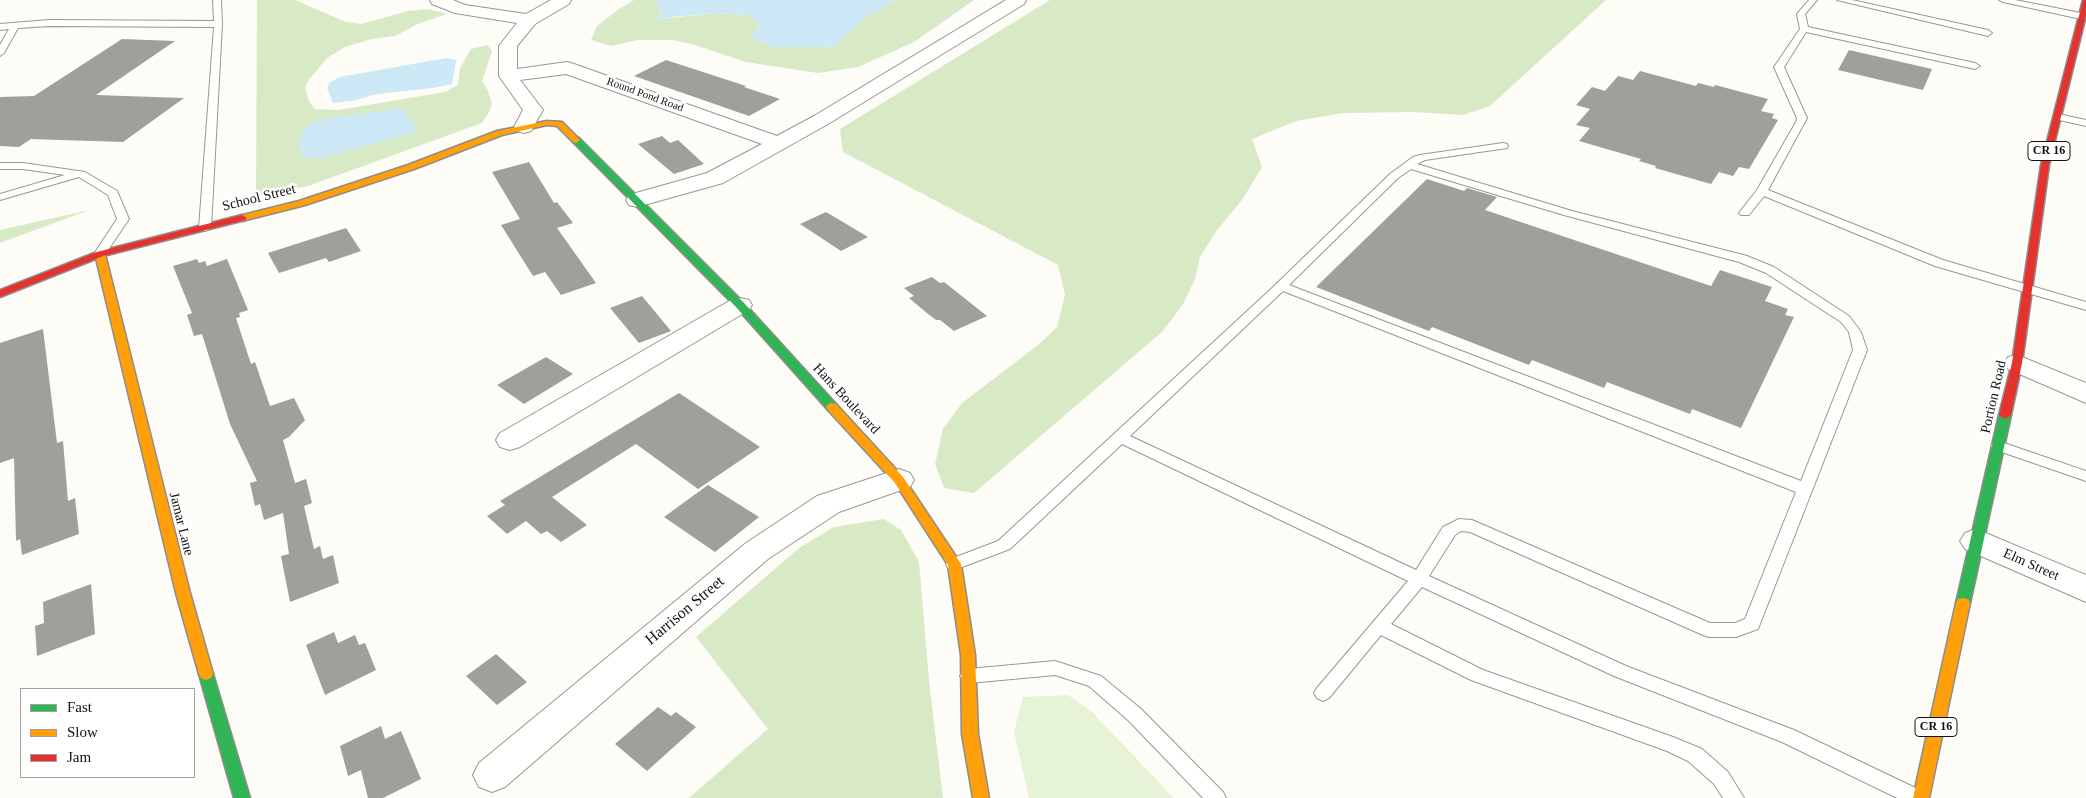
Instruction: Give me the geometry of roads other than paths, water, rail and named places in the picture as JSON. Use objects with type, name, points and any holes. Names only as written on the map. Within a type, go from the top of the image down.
[{"type":"street","points":[[438,0],[462,9],[529,20]]},
{"type":"street","points":[[524,127],[533,110],[508,76],[508,46],[529,20],[563,0]]},
{"type":"street","points":[[637,200],[715,178],[821,120],[1018,0]]},
{"type":"street","name":"Portion Road","points":[[1919,798],[2017,363],[2045,164],[2084,11]]},
{"type":"street","name":"Round Pond Road","points":[[508,76],[567,68],[779,143]]},
{"type":"street","name":"Hans Boulevard","points":[[524,127],[547,123],[559,124],[637,200],[740,306],[899,480],[954,564],[968,655],[970,734],[981,798]]},
{"type":"street","name":"School Street","points":[[0,294],[100,254],[302,203],[411,166],[500,132],[524,127]]},
{"type":"street","name":"Jamar Lane","points":[[100,254],[183,593],[242,798]]},
{"type":"street","points":[[510,440],[740,306]]},
{"type":"street","points":[[2017,363],[2086,394]]},
{"type":"street","name":"Harrison Street","points":[[492,775],[757,551],[828,504],[899,480]]},
{"type":"street","name":"Elm Street","points":[[1976,541],[2086,589]]},
{"type":"lane","points":[[206,228],[218,24],[217,0]]},
{"type":"lane","points":[[1745,213],[1762,191],[1801,122],[1802,118],[1779,67],[1804,29],[1801,14],[1813,0]]},
{"type":"lane","points":[[1841,0],[1988,33]]},
{"type":"lane","points":[[2003,0],[2084,11]]},
{"type":"lane","points":[[0,26],[49,23],[218,24]]},
{"type":"lane","points":[[0,53],[15,25]]},
{"type":"lane","points":[[1804,29],[1975,66]]},
{"type":"lane","points":[[2058,117],[2086,123]]},
{"type":"lane","points":[[954,564],[1004,545],[1281,286],[1394,176],[1417,159],[1434,155],[1487,150],[1503,146]]},
{"type":"lane","points":[[1323,693],[1419,579],[1449,532],[1459,525],[1472,526],[1709,630],[1736,630],[1752,624],[1860,350],[1855,332],[1844,319],[1770,270],[1743,260],[1568,213],[1410,164]]},
{"type":"lane","points":[[0,166],[23,166],[81,174],[113,193],[123,219],[100,254]]},
{"type":"lane","points":[[0,172],[23,166]]},
{"type":"lane","points":[[0,197],[81,174]]},
{"type":"lane","points":[[1762,191],[1939,263],[2086,306]]},
{"type":"lane","points":[[1281,286],[1805,489]]},
{"type":"lane","points":[[1120,437],[1419,579],[1627,674],[1788,736],[1919,798]]},
{"type":"lane","points":[[1998,446],[2086,476]]},
{"type":"lane","points":[[1379,626],[1477,675],[1680,748],[1695,756],[1721,778],[1734,798]]},
{"type":"lane","points":[[968,676],[1055,668],[1095,681],[1135,715],[1216,798]]},
{"type":"water","points":[[663,0],[896,0],[864,19],[835,46],[775,47],[750,38],[761,24],[748,15],[715,13],[649,21],[660,15],[661,9],[652,3]]},
{"type":"water","points":[[446,58],[456,60],[452,84],[377,94],[352,101],[333,103],[327,88],[330,82],[340,77]]},
{"type":"water","points":[[401,108],[416,126],[414,133],[319,158],[301,156],[298,139],[310,123]]}]
